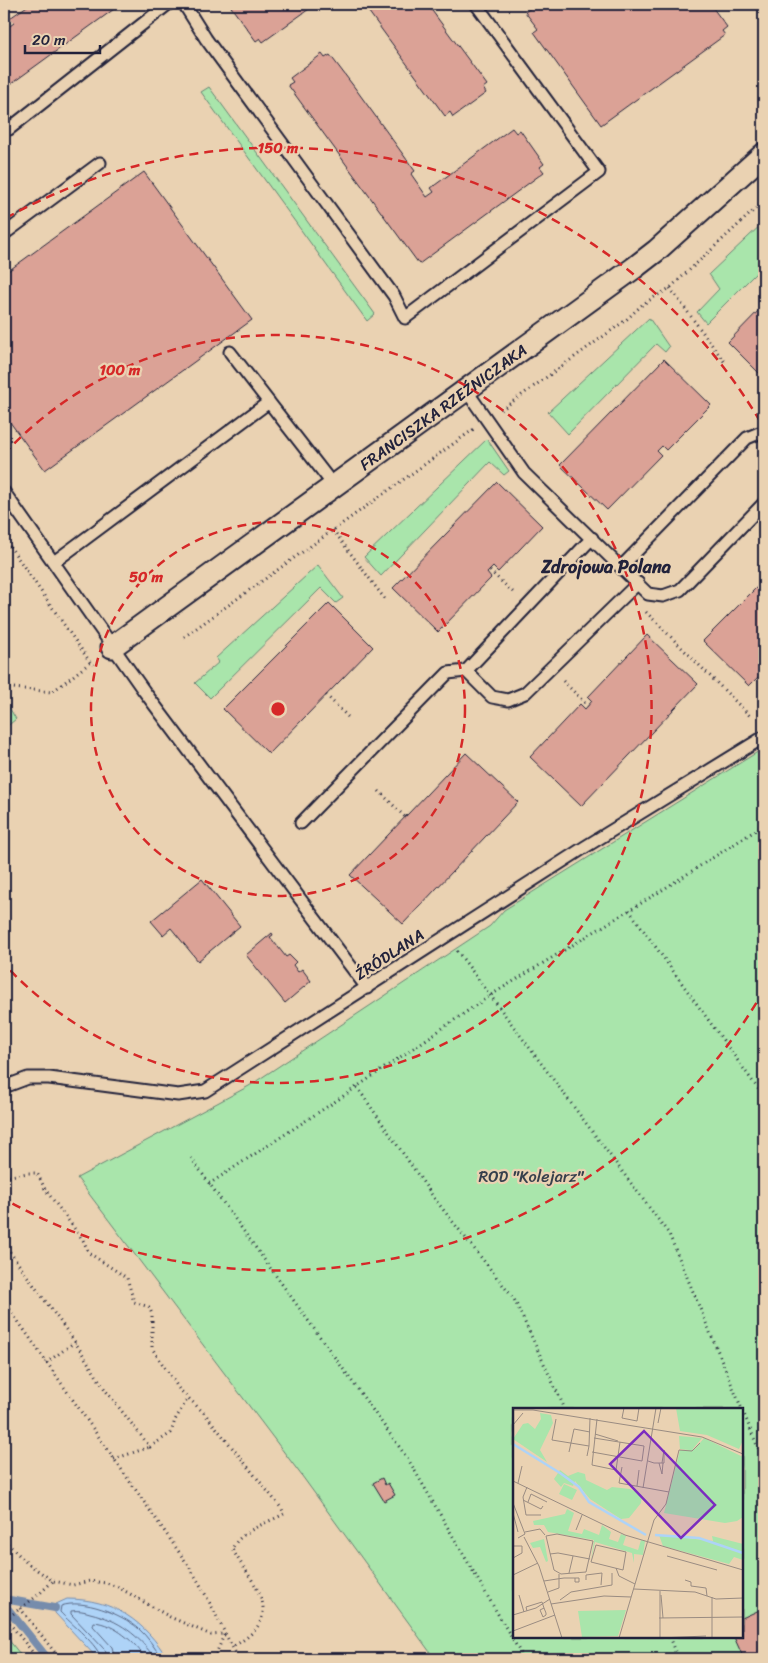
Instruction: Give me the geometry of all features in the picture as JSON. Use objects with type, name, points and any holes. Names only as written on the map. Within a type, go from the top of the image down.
[{"type":"street","name":"FRANCISZKA RZEŹNICZAKA","points":[[112,647],[656,251],[764,154]]},
{"type":"lane","points":[[4,130],[9,129],[168,4]]},
{"type":"lane","points":[[184,4],[206,39],[394,296],[405,318],[599,172],[476,4]]},
{"type":"lane","points":[[4,234],[100,163]]},
{"type":"lane","points":[[230,352],[334,486]]},
{"type":"lane","points":[[466,390],[524,473],[648,594],[663,596],[680,590],[764,503]]},
{"type":"lane","points":[[54,562],[269,402]]},
{"type":"lane","points":[[621,567],[747,438],[759,433],[764,434]]},
{"type":"lane","points":[[4,492],[112,647],[368,988]]},
{"type":"lane","points":[[301,823],[448,672],[466,671],[592,538]]},
{"type":"lane","points":[[466,671],[492,697],[508,700],[525,693],[638,583]]},
{"type":"lane","name":"ŹRÓDLANA","points":[[4,1087],[28,1078],[48,1078],[178,1095],[205,1091],[368,988],[593,841],[764,737]]},
{"type":"path","points":[[670,288],[726,364]]},
{"type":"path","points":[[333,530],[387,602]]},
{"type":"path","points":[[4,538],[90,662],[98,666]]},
{"type":"path","points":[[490,571],[517,596]]},
{"type":"path","points":[[644,611],[752,717]]},
{"type":"path","points":[[4,687],[52,692],[112,647]]},
{"type":"path","points":[[559,677],[588,706]]},
{"type":"path","points":[[326,695],[350,719]]},
{"type":"path","points":[[379,792],[405,817]]},
{"type":"path","points":[[209,1184],[357,1087],[490,995],[764,825]]},
{"type":"path","points":[[629,910],[764,1096]]},
{"type":"path","points":[[447,936],[669,1234],[742,1408]]},
{"type":"path","points":[[357,1087],[434,1198],[514,1299],[565,1408]]},
{"type":"path","points":[[191,1158],[408,1459],[524,1659]]},
{"type":"path","points":[[4,1209],[9,1203],[4,1179],[28,1172],[37,1173],[45,1189],[83,1240],[89,1253],[127,1278],[134,1302],[149,1307],[152,1314],[152,1348],[179,1390],[204,1414],[282,1508],[284,1514],[244,1535],[235,1542],[232,1549],[261,1594],[264,1607],[261,1620],[254,1633],[232,1648]]},
{"type":"path","points":[[4,1244],[75,1342],[106,1391],[150,1447]]},
{"type":"path","points":[[4,1301],[202,1586],[239,1659]]},
{"type":"path","points":[[46,1363],[75,1342]]},
{"type":"path","points":[[114,1459],[150,1447],[171,1432],[175,1420],[188,1398]]},
{"type":"path","points":[[743,1412],[764,1462]]},
{"type":"path","points":[[4,1540],[27,1563],[53,1581],[74,1584],[90,1581],[106,1583],[118,1587],[170,1616],[210,1635],[225,1634]]},
{"type":"path","points":[[38,1659],[6,1620],[53,1581]]},
{"type":"path","points":[[20,1608],[60,1659]]},
{"type":"path","points":[[214,1659],[225,1634]]},
{"type":"path","points":[[669,1638],[678,1659]]},
{"type":"green space","points":[[209,87],[375,314],[367,321],[201,92]]},
{"type":"green space","points":[[764,222],[764,265],[706,323],[697,312],[719,289],[709,274]]},
{"type":"green space","points":[[649,318],[669,347],[665,352],[656,344],[568,434],[548,412]]},
{"type":"green space","points":[[487,439],[509,471],[504,475],[490,462],[381,576],[364,557]]},
{"type":"green space","points":[[318,565],[343,598],[336,603],[321,588],[210,698],[195,683],[219,662],[216,658]]},
{"type":"green space","points":[[4,699],[16,719],[4,729]]},
{"type":"green space","name":"ROD \"Kolejarz\"","points":[[764,748],[764,1659],[435,1659],[302,1476],[77,1178],[249,1086],[490,926],[504,910]]},
{"type":"green space","points":[[4,1634],[24,1659],[4,1659]]},
{"type":"water","points":[[67,1599],[99,1603],[126,1615],[149,1634],[168,1659],[98,1659],[55,1613],[56,1604]]},
{"type":"building","points":[[30,4],[121,4],[4,89],[4,23],[7,28],[14,23],[10,18]]},
{"type":"building","points":[[235,4],[316,4],[263,42],[260,38],[256,41],[231,7]]},
{"type":"building","points":[[363,4],[427,4],[487,85],[483,88],[486,93],[453,117],[450,112],[445,116]]},
{"type":"building","points":[[537,4],[710,4],[727,27],[722,31],[725,35],[601,125],[534,32],[538,29],[525,12]]},
{"type":"building","points":[[322,54],[325,58],[330,55],[355,88],[415,171],[411,174],[427,197],[434,192],[431,188],[512,128],[516,133],[520,130],[544,164],[540,167],[544,172],[419,264],[288,85],[293,82],[290,78]]},
{"type":"building","points":[[144,172],[252,320],[45,470],[4,414],[4,274]]},
{"type":"building","points":[[764,305],[764,378],[728,342]]},
{"type":"building","points":[[664,359],[711,405],[666,450],[662,446],[657,451],[661,455],[607,510],[560,465]]},
{"type":"building","points":[[497,482],[542,526],[498,572],[493,567],[487,573],[491,578],[438,632],[393,588]]},
{"type":"building","points":[[758,586],[764,589],[764,671],[749,686],[703,641]]},
{"type":"building","points":[[329,603],[373,647],[269,754],[223,709]]},
{"type":"building","points":[[647,635],[698,684],[581,806],[530,757],[580,704],[585,709],[592,701],[588,697]]},
{"type":"building","points":[[466,753],[518,802],[403,924],[350,875]]},
{"type":"building","points":[[202,879],[240,926],[198,961],[171,928],[163,935],[151,921]]},
{"type":"building","points":[[272,933],[273,935],[270,937],[286,957],[289,955],[296,962],[293,965],[298,972],[302,969],[311,981],[285,1003],[246,955]]},
{"type":"building","points":[[382,1478],[385,1485],[388,1483],[395,1495],[384,1501],[373,1483]]},
{"type":"building","points":[[764,1608],[764,1659],[744,1659],[734,1638],[743,1638],[743,1618]]},
{"type":"waterway","points":[[4,1599],[55,1608]]},
{"type":"waterway","points":[[4,1604],[48,1659]]},
{"type":"district","name":"Zdrojowa Polana","points":[[606,567]]}]
